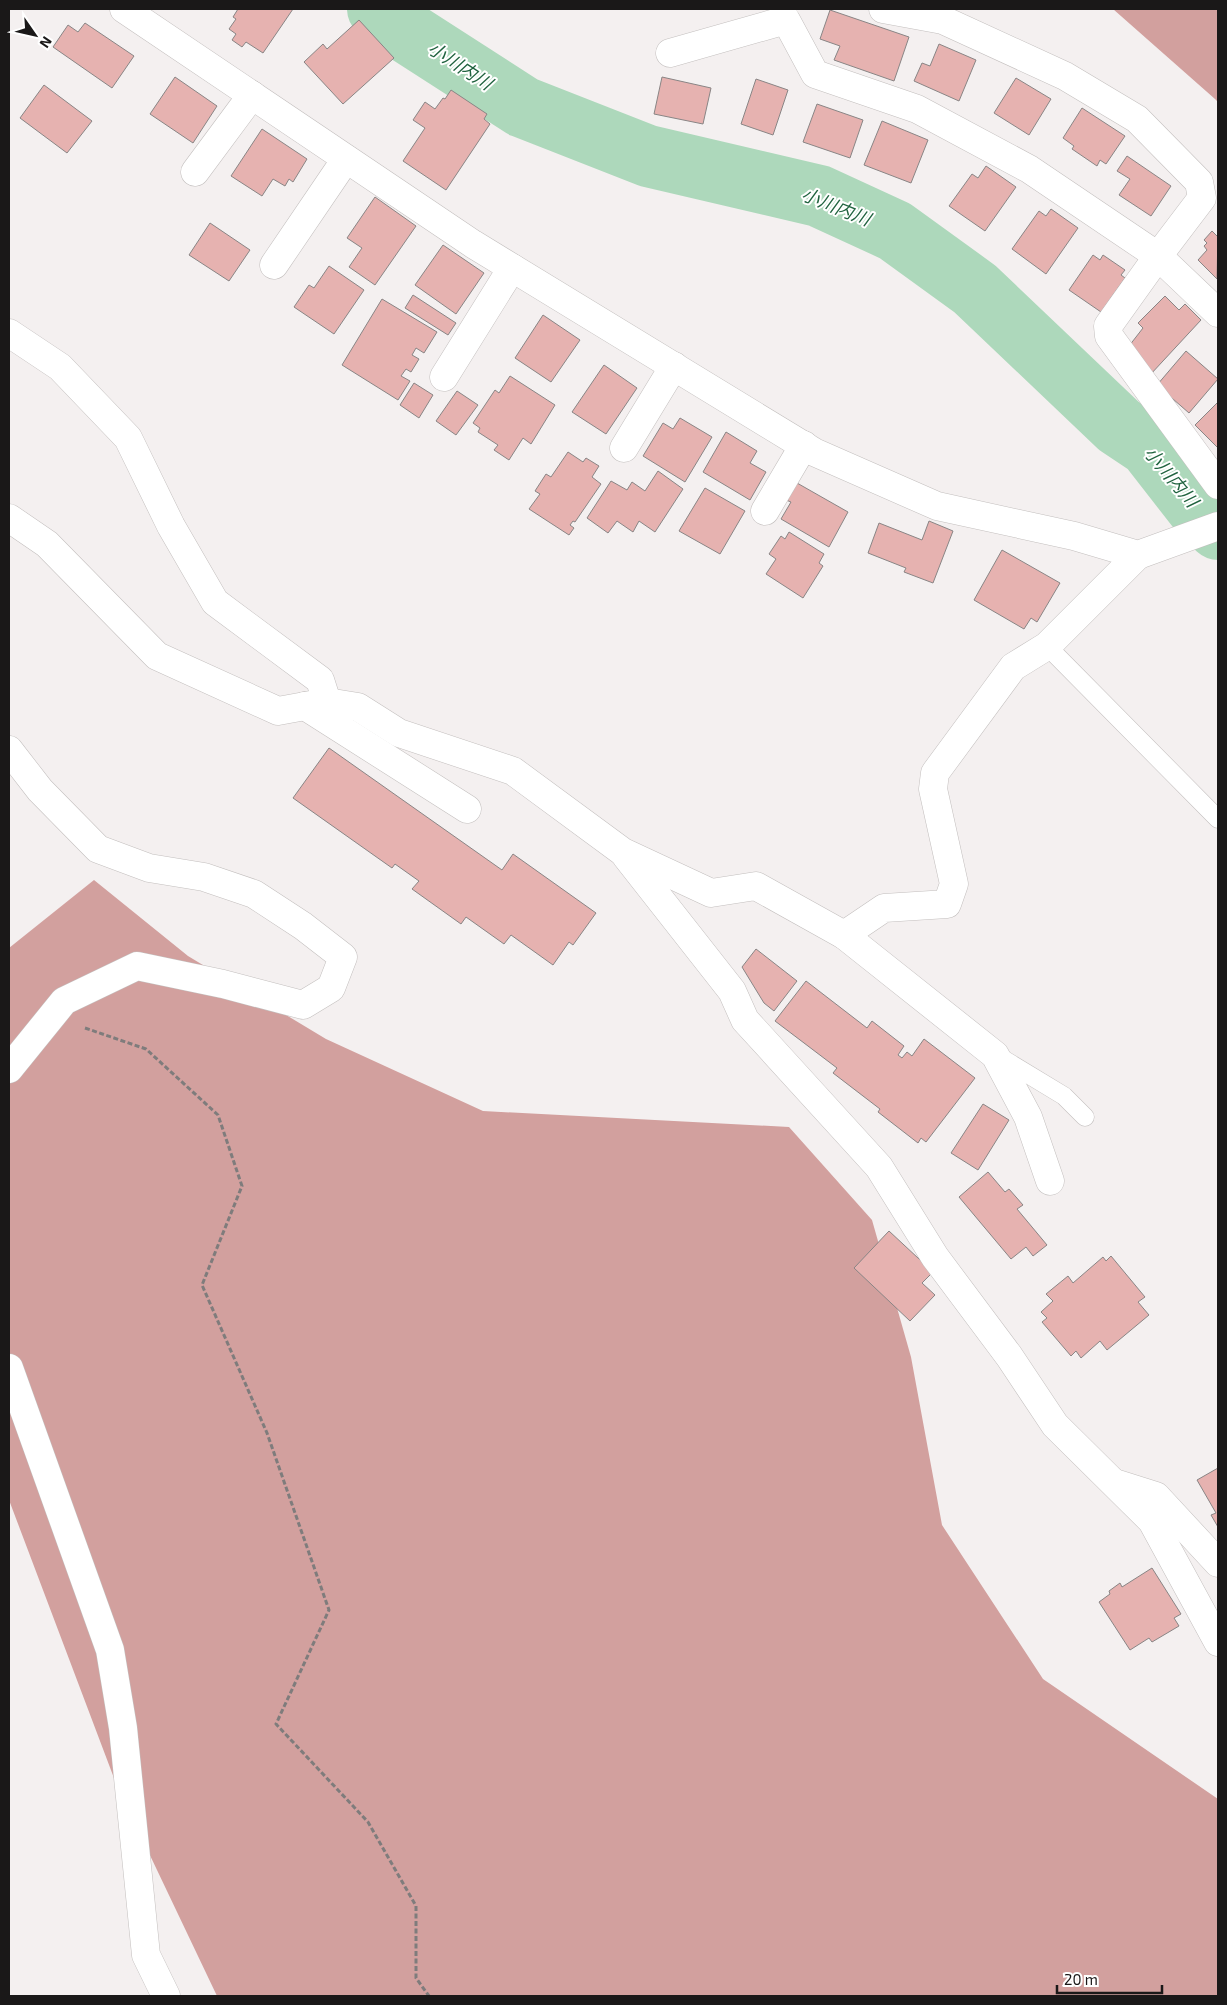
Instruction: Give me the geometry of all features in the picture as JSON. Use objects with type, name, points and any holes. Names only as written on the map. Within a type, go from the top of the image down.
[{"type":"street","points":[[124,9],[473,244],[814,452],[937,506],[1149,551]]},
{"type":"street","points":[[883,9],[943,20],[1065,76],[1137,119],[1208,184],[1202,198],[1108,326],[1109,336],[1218,485]]},
{"type":"street","points":[[670,53],[787,15],[815,74],[917,109],[1029,169],[1158,256],[1218,314]]},
{"type":"street","points":[[194,172],[252,95]]},
{"type":"street","points":[[274,265],[346,158]]},
{"type":"street","points":[[444,378],[512,268]]},
{"type":"street","points":[[9,333],[60,367],[128,438],[170,526],[215,602],[320,680],[316,704]]},
{"type":"street","points":[[624,448],[674,366]]},
{"type":"street","points":[[765,510],[804,445]]},
{"type":"street","points":[[9,518],[47,544],[158,656],[278,711],[316,704],[358,707],[398,733],[513,771],[623,852],[712,894],[756,886],[844,936],[995,1055],[1028,1117],[1050,1181]]},
{"type":"street","points":[[844,936],[884,908],[947,904],[954,884],[933,789],[936,773],[1013,667],[1046,646],[1149,551],[1218,526]]},
{"type":"street","points":[[316,704],[467,809]]},
{"type":"street","points":[[9,750],[40,790],[98,849],[149,868],[204,877],[254,894],[304,926],[343,957],[331,988],[303,1005],[223,984],[137,966],[64,1001],[9,1069]]},
{"type":"street","points":[[623,852],[732,991],[746,1020],[879,1166],[935,1257],[1009,1356],[1055,1425],[1152,1522],[1218,1642]]},
{"type":"street","points":[[9,1368],[110,1650],[123,1728],[146,1955],[166,1996]]},
{"type":"street","points":[[1112,1482],[1156,1496],[1218,1563]]},
{"type":"lane","points":[[1046,646],[1218,819]]},
{"type":"lane","points":[[995,1055],[1064,1096],[1085,1117]]},
{"type":"path","points":[[52,1016],[146,1049],[218,1115],[242,1186],[202,1285],[267,1433],[329,1610],[276,1724],[368,1822],[416,1906],[416,1978],[429,1996]]},
{"type":"shaded area","points":[[1113,9],[1218,9],[1218,102],[1215,99]]},
{"type":"shaded area","points":[[94,880],[188,956],[326,1039],[483,1111],[789,1127],[872,1220],[911,1357],[942,1525],[1043,1679],[1218,1799],[1218,1996],[217,1996],[117,1786],[9,1500],[9,948]]},
{"type":"building","points":[[238,9],[293,9],[263,53],[246,42],[242,47],[232,40],[236,34],[229,29],[236,19],[233,17]]},
{"type":"building","points":[[830,10],[909,37],[894,81],[834,60],[840,46],[820,39]]},
{"type":"building","points":[[359,20],[394,58],[343,104],[304,62],[323,44],[327,49]]},
{"type":"building","points":[[85,23],[134,56],[112,88],[53,47],[68,25],[78,32]]},
{"type":"building","points":[[939,44],[976,60],[959,101],[914,81],[922,63],[930,66]]},
{"type":"building","points":[[175,77],[217,106],[193,143],[150,114]]},
{"type":"building","points":[[662,77],[711,88],[703,124],[654,114]]},
{"type":"building","points":[[1016,78],[1051,99],[1029,135],[994,113]]},
{"type":"building","points":[[756,79],[788,90],[773,135],[741,124]]},
{"type":"building","points":[[44,85],[92,121],[67,153],[20,118]]},
{"type":"building","points":[[451,90],[487,114],[484,119],[490,124],[446,190],[403,161],[425,128],[413,120],[425,102],[435,109]]},
{"type":"building","points":[[817,104],[863,120],[850,158],[803,142]]},
{"type":"building","points":[[1082,108],[1125,136],[1106,164],[1100,160],[1097,166],[1072,149],[1074,146],[1063,138]]},
{"type":"building","points":[[882,121],[928,140],[911,183],[864,165]]},
{"type":"building","points":[[262,129],[307,159],[293,182],[289,179],[285,186],[273,179],[262,196],[231,176]]},
{"type":"building","points":[[1127,156],[1171,186],[1151,216],[1119,195],[1130,179],[1117,171]]},
{"type":"building","points":[[986,166],[1016,187],[985,231],[949,206],[972,174],[978,178]]},
{"type":"building","points":[[375,197],[416,226],[375,285],[349,267],[362,248],[347,238]]},
{"type":"building","points":[[1051,209],[1078,228],[1046,274],[1012,249],[1039,211],[1046,216]]},
{"type":"building","points":[[210,223],[250,250],[229,281],[189,255]]},
{"type":"building","points":[[1212,231],[1217,236],[1218,234],[1217,279],[1198,260],[1207,250],[1204,246],[1207,243],[1204,240]]},
{"type":"building","points":[[443,245],[484,273],[456,314],[415,285]]},
{"type":"building","points":[[1093,255],[1100,260],[1103,255],[1125,270],[1121,275],[1125,278],[1101,312],[1069,290]]},
{"type":"building","points":[[329,266],[364,290],[334,334],[294,307],[309,285],[314,288]]},
{"type":"building","points":[[413,295],[456,323],[448,335],[405,308]]},
{"type":"building","points":[[1165,296],[1179,310],[1185,304],[1201,320],[1150,375],[1129,346],[1143,328],[1138,323]]},
{"type":"building","points":[[382,299],[437,332],[424,353],[416,348],[412,355],[419,359],[411,372],[406,369],[401,376],[410,381],[398,400],[342,365]]},
{"type":"building","points":[[543,315],[580,340],[551,382],[515,358]]},
{"type":"building","points":[[1186,351],[1218,379],[1189,413],[1157,385]]},
{"type":"building","points":[[604,365],[637,388],[606,434],[572,412]]},
{"type":"building","points":[[510,376],[555,405],[531,444],[523,438],[509,460],[494,450],[498,445],[478,432],[480,428],[473,423],[495,390],[499,393]]},
{"type":"building","points":[[414,383],[433,395],[419,418],[400,405]]},
{"type":"building","points":[[457,391],[478,405],[456,435],[436,421]]},
{"type":"building","points":[[1218,402],[1218,448],[1195,425]]},
{"type":"building","points":[[680,418],[712,437],[685,482],[643,456],[663,423],[673,429]]},
{"type":"building","points":[[726,432],[757,451],[750,463],[766,472],[750,500],[703,472]]},
{"type":"building","points":[[568,452],[583,462],[586,458],[599,466],[592,477],[601,484],[575,522],[573,521],[570,525],[574,528],[569,535],[529,509],[540,494],[535,491],[546,474],[551,477]]},
{"type":"building","points":[[658,471],[683,489],[655,532],[639,521],[633,532],[617,521],[608,533],[587,518],[611,481],[627,490],[632,482],[645,491]]},
{"type":"building","points":[[797,483],[848,512],[829,547],[781,519],[791,502],[786,500]]},
{"type":"building","points":[[705,488],[745,511],[720,554],[679,531]]},
{"type":"building","points":[[929,521],[953,531],[933,583],[904,572],[906,568],[868,553],[879,523],[922,540]]},
{"type":"building","points":[[789,532],[824,554],[819,563],[823,566],[803,598],[766,574],[776,559],[769,554],[781,536],[785,539]]},
{"type":"building","points":[[1002,550],[1060,583],[1037,622],[1031,618],[1024,629],[974,600]]},
{"type":"building","points":[[329,748],[502,870],[513,854],[596,913],[573,945],[569,942],[553,965],[511,935],[504,944],[466,917],[461,924],[412,889],[419,881],[395,864],[392,868],[293,798]]},
{"type":"building","points":[[756,949],[797,981],[774,1011],[764,1003],[742,967]]},
{"type":"building","points":[[806,981],[867,1028],[872,1021],[904,1046],[898,1055],[902,1058],[907,1052],[912,1056],[924,1039],[975,1078],[926,1142],[921,1138],[918,1143],[878,1112],[880,1109],[833,1073],[837,1068],[775,1021]]},
{"type":"building","points":[[983,1104],[1009,1120],[978,1170],[951,1153]]},
{"type":"building","points":[[988,1172],[1005,1192],[1009,1189],[1023,1205],[1017,1209],[1047,1245],[1033,1256],[1026,1247],[1011,1259],[959,1197]]},
{"type":"building","points":[[889,1231],[933,1272],[922,1283],[935,1295],[910,1321],[854,1268]]},
{"type":"building","points":[[1111,1256],[1145,1297],[1138,1302],[1149,1315],[1107,1350],[1100,1341],[1081,1358],[1076,1351],[1071,1356],[1042,1322],[1047,1318],[1041,1312],[1053,1301],[1046,1294],[1068,1276],[1073,1283],[1103,1257],[1106,1261]]},
{"type":"building","points":[[1218,1468],[1218,1527],[1211,1515],[1216,1513],[1197,1480]]},
{"type":"building","points":[[1152,1568],[1181,1614],[1174,1618],[1179,1626],[1152,1642],[1149,1638],[1130,1650],[1099,1602],[1120,1583],[1122,1587]]},
{"type":"waterway","name":"小川内川","points":[[378,9],[394,24],[523,107],[648,156],[819,196],[895,231],[975,289],[1119,426],[1149,446],[1202,514],[1218,529]]}]
